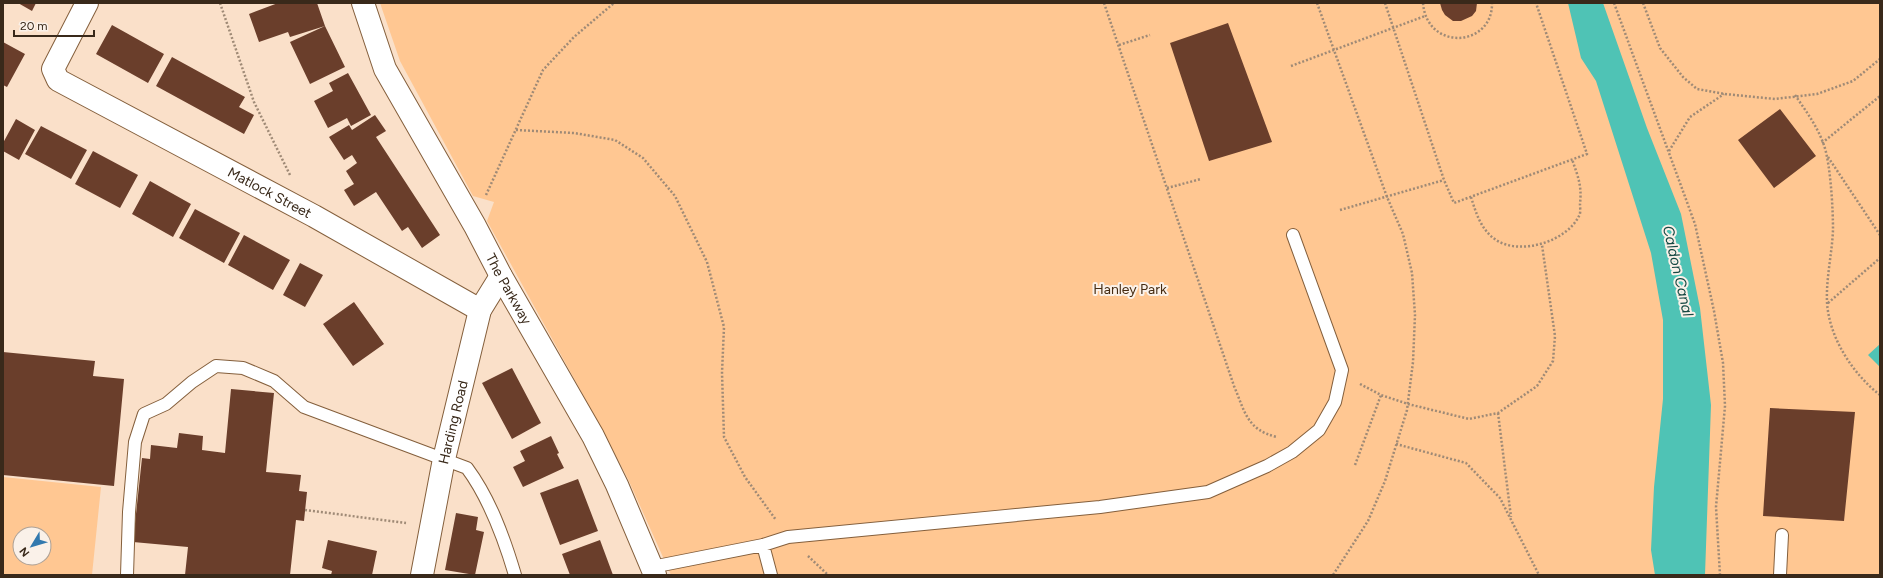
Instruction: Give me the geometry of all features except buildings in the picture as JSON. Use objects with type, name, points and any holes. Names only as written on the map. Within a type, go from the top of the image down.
[{"type":"street","name":"Matlock Street","points":[[87,3],[53,69],[58,80],[314,216],[480,310]]},
{"type":"street","name":"The Parkway","points":[[363,3],[386,69],[475,226],[501,276],[593,436],[617,485],[653,571]]},
{"type":"street","name":"Harding Road","points":[[422,575],[444,459],[480,310],[501,276]]},
{"type":"lane","points":[[653,571],[763,545],[788,537],[1100,507],[1208,492],[1267,466],[1292,452],[1319,430],[1335,402],[1342,370],[1293,235]]},
{"type":"lane","points":[[127,575],[129,512],[135,442],[144,414],[166,404],[192,382],[216,366],[243,368],[274,381],[304,407],[467,468],[476,481],[504,541],[515,575]]},
{"type":"lane","points":[[1780,575],[1782,535]]},
{"type":"lane","points":[[763,545],[771,575]]},
{"type":"path","points":[[220,3],[254,102],[294,182]]},
{"type":"path","points":[[475,226],[480,207],[543,70],[574,37],[614,3]]},
{"type":"path","points":[[1104,3],[1248,419],[1262,434],[1280,438],[1310,437]]},
{"type":"path","points":[[1317,3],[1387,197],[1403,234],[1412,273],[1415,315],[1413,362],[1408,404],[1385,481],[1368,521],[1333,575]]},
{"type":"path","points":[[1385,3],[1444,180],[1454,203],[1587,154],[1536,3]]},
{"type":"path","points":[[1423,3],[1425,16],[1428,23],[1436,32],[1447,37],[1459,39],[1470,36],[1483,27],[1489,17],[1492,3]]},
{"type":"path","points":[[1614,3],[1695,224],[1714,311],[1723,363],[1724,406],[1716,507],[1720,575]]},
{"type":"path","points":[[1644,3],[1660,48],[1683,77],[1697,88],[1725,94],[1775,100],[1817,94],[1853,81],[1880,59]]},
{"type":"path","points":[[1291,66],[1425,16]]},
{"type":"path","points":[[1119,45],[1150,35]]},
{"type":"path","points":[[1669,152],[1690,117],[1725,94]]},
{"type":"path","points":[[1795,96],[1816,125],[1827,156],[1880,235]]},
{"type":"path","points":[[1822,143],[1880,96]]},
{"type":"path","points":[[516,130],[574,133],[615,140],[644,158],[676,196],[707,262],[724,327],[722,373],[724,437],[745,477],[788,537]]},
{"type":"path","points":[[1827,156],[1833,229],[1827,303],[1833,332],[1851,365],[1870,387],[1880,395]]},
{"type":"path","points":[[1471,197],[1479,222],[1497,240],[1514,246],[1542,245],[1566,232],[1580,215],[1582,186],[1572,159]]},
{"type":"path","points":[[1167,188],[1201,179]]},
{"type":"path","points":[[1340,210],[1444,180]]},
{"type":"path","points":[[1342,370],[1351,379],[1381,395],[1408,404],[1469,419],[1498,412],[1537,386],[1553,361],[1555,336],[1542,245]]},
{"type":"path","points":[[1827,303],[1880,258]]},
{"type":"path","points":[[1355,465],[1381,395]]},
{"type":"path","points":[[1498,412],[1511,518]]},
{"type":"path","points":[[1396,444],[1466,463],[1500,498],[1539,575]]},
{"type":"path","points":[[305,510],[431,527]]},
{"type":"green space","name":"Hanley Park","points":[[380,3],[1880,3],[1880,575],[671,575],[628,479],[487,221],[494,202],[473,196],[400,61]]},
{"type":"green space","points":[[3,477],[101,487],[92,575],[3,575]]},
{"type":"water","name":"Caldon Canal","points":[[1568,3],[1603,3],[1647,128],[1681,214],[1700,308],[1711,405],[1705,575],[1655,575],[1651,550],[1654,487],[1663,399],[1663,320],[1651,253],[1596,81],[1581,58]]},
{"type":"water","points":[[1880,344],[1880,365],[1879,366],[1868,355]]}]
